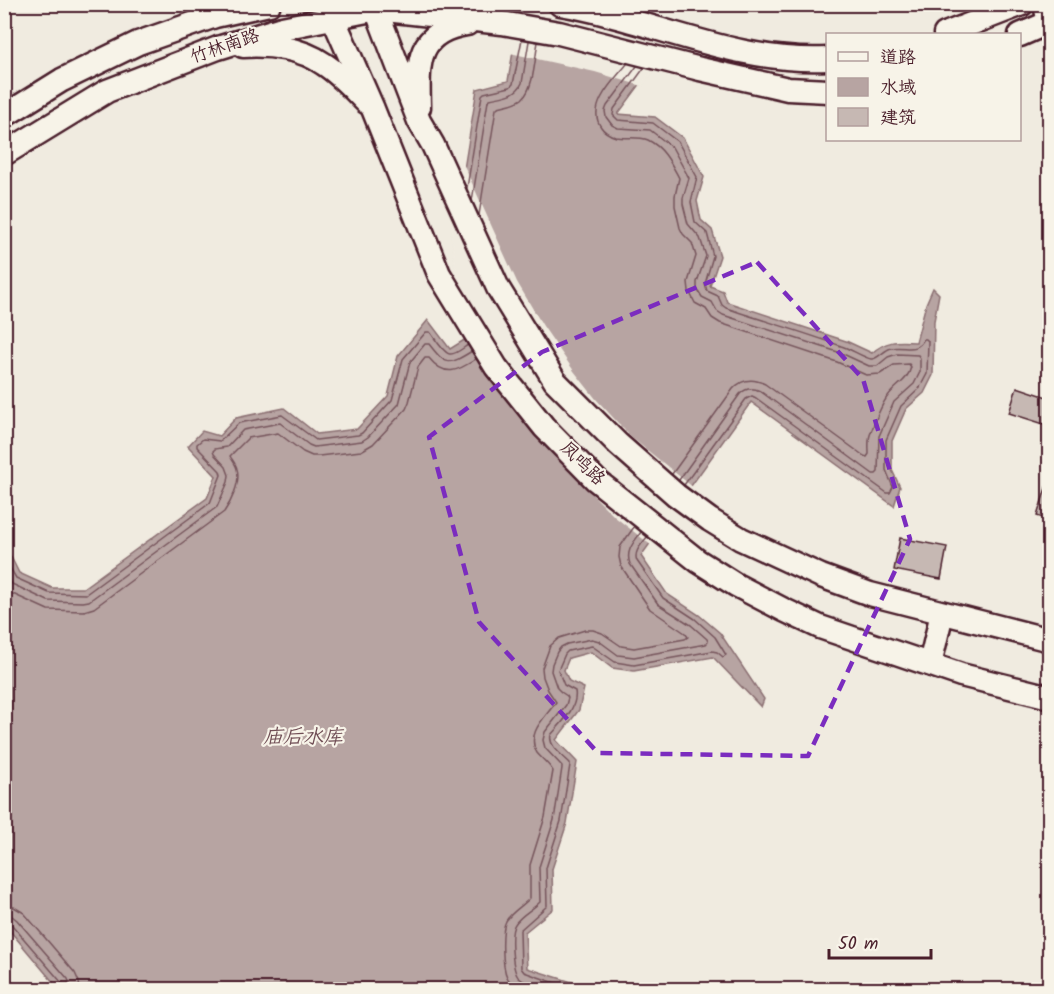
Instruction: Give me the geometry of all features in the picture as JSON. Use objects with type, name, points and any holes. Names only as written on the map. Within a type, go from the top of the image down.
[{"type":"main road","name":"竹林南路","points":[[4,116],[62,80],[138,43],[225,10],[269,4]]},
{"type":"main road","points":[[560,4],[601,13],[703,42],[767,56],[802,60],[826,59]]},
{"type":"main road","points":[[948,33],[1022,4]]},
{"type":"main road","name":"竹林南路","points":[[4,154],[107,91],[218,48],[330,11],[375,7],[559,33],[788,89],[826,91]]},
{"type":"main road","points":[[375,7],[419,121],[433,145],[498,288],[555,381],[618,444],[676,495],[710,520],[741,539],[821,576],[870,594],[1050,640]]},
{"type":"main road","name":"凤鸣路","points":[[330,11],[373,109],[439,274],[496,367],[544,427],[596,480],[690,554],[736,585],[784,610],[820,627],[962,675],[1050,697]]},
{"type":"main road","points":[[419,121],[420,60],[429,42],[442,30],[492,22]]},
{"type":"main road","points":[[1021,35],[1045,24]]},
{"type":"main road","points":[[218,48],[253,45],[280,47],[313,57],[332,69],[373,109]]},
{"type":"main road","points":[[930,664],[942,614]]},
{"type":"highlighted area","points":[[757,262],[863,379],[910,539],[808,756],[598,753],[479,622],[429,437],[542,352]]},
{"type":"water","name":"庙后水库","points":[[521,5],[699,5],[618,114],[655,117],[683,138],[704,177],[697,201],[701,220],[712,230],[720,256],[710,286],[723,291],[727,302],[846,341],[872,353],[892,342],[916,342],[926,304],[933,288],[939,294],[934,321],[933,375],[924,393],[906,409],[892,441],[892,470],[900,487],[894,506],[751,402],[641,556],[667,594],[699,615],[720,633],[764,699],[761,707],[713,657],[634,671],[612,668],[591,652],[569,658],[564,670],[569,681],[584,688],[579,710],[556,740],[577,762],[567,823],[552,869],[553,909],[525,932],[527,968],[594,989],[59,989],[5,925],[4,550],[9,553],[19,573],[52,588],[83,588],[207,498],[216,476],[188,446],[202,431],[219,436],[236,418],[284,408],[317,434],[357,429],[388,396],[398,356],[428,320],[450,349],[466,339],[454,231],[477,89],[508,81]]},
{"type":"pier","points":[[518,4],[670,4],[698,11],[642,86],[595,72],[510,53]]},
{"type":"pier","points":[[462,161],[517,282],[543,326],[574,371],[631,437],[694,488],[652,546],[615,517],[562,464],[515,410],[461,318],[451,231]]},
{"type":"building","points":[[1017,387],[1050,398],[1050,426],[1009,413]]},
{"type":"building","points":[[1047,485],[1050,485],[1050,520],[1037,516]]},
{"type":"building","points":[[900,538],[947,547],[941,579],[894,570]]}]
